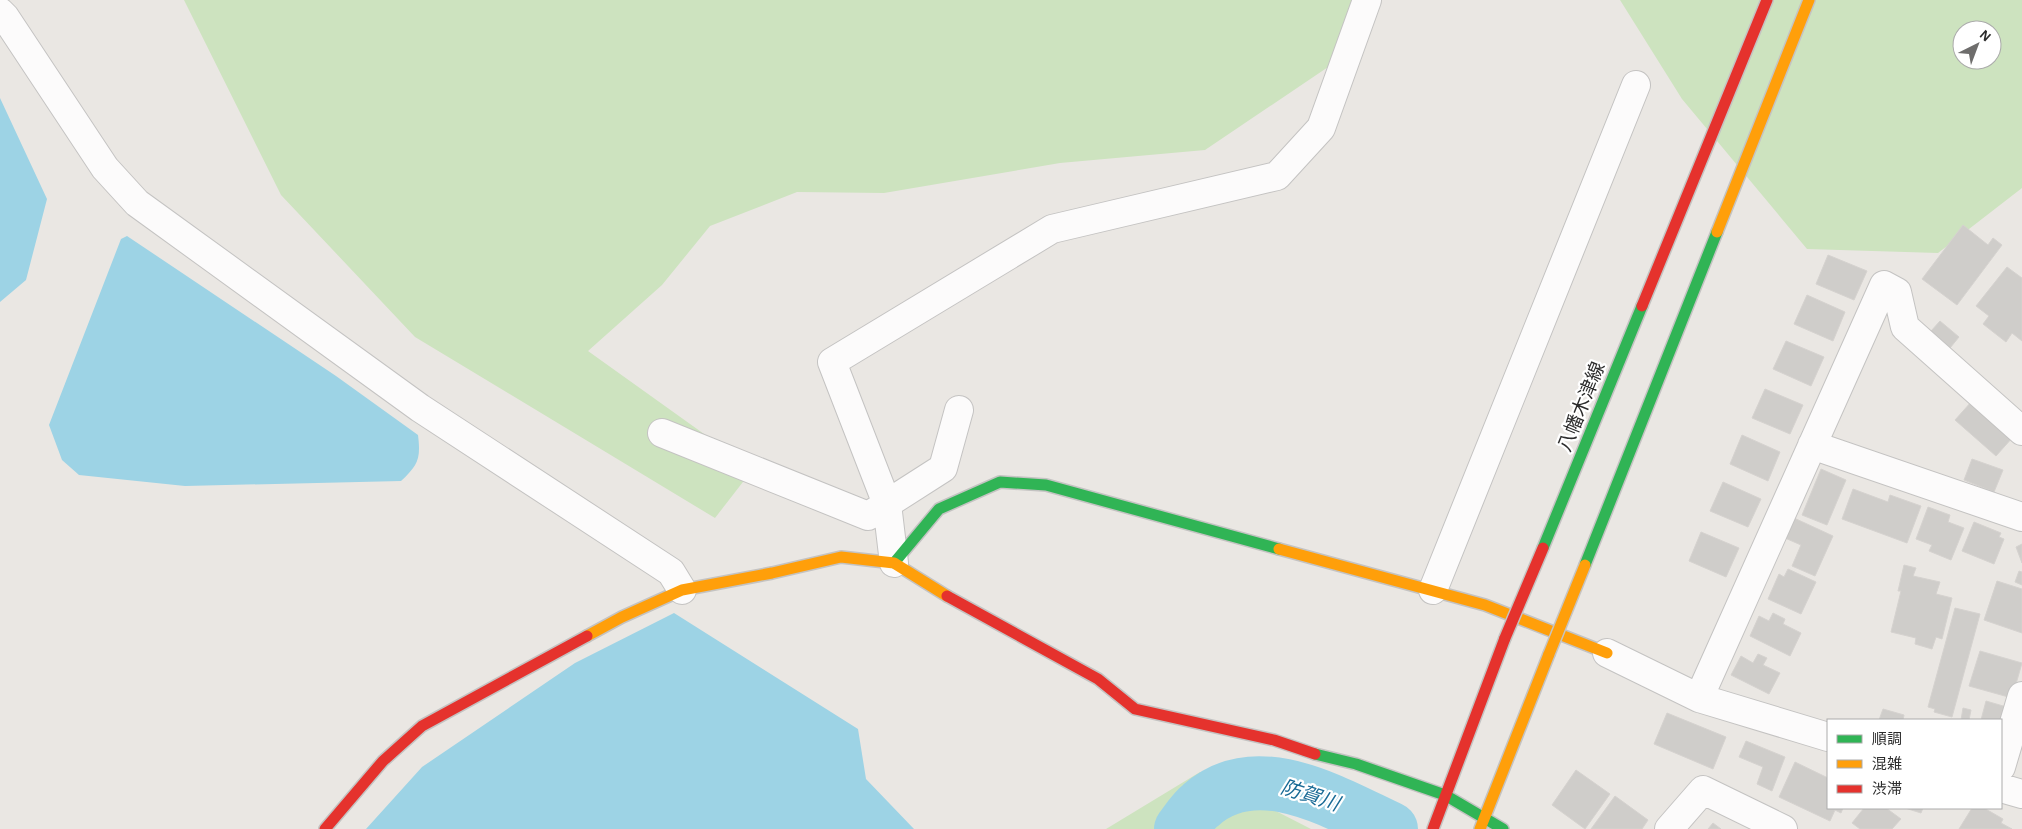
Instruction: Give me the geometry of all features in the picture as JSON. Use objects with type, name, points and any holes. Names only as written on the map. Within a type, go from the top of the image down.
[{"type":"street","points":[[894,564],[887,504],[832,362],[1052,229],[1277,176],[1321,128],[1367,0]]},
{"type":"street","name":"八幡木津線","points":[[1433,829],[1505,638],[1767,0]]},
{"type":"street","points":[[1480,829],[1809,0]]},
{"type":"street","points":[[0,12],[105,168],[137,204],[420,408],[671,572],[682,590]]},
{"type":"street","points":[[1433,590],[1636,85]]},
{"type":"street","points":[[1698,698],[1884,285],[1897,292],[1905,327],[2022,431]]},
{"type":"street","points":[[662,434],[868,516],[944,468],[959,410]]},
{"type":"street","points":[[1812,445],[2022,517]]},
{"type":"street","points":[[894,564],[938,509],[1000,482],[1046,485],[1485,605],[1607,653],[1698,698],[1827,736]]},
{"type":"street","points":[[325,829],[383,762],[422,726],[622,617],[682,590],[772,573],[841,557],[894,564],[933,588],[1098,679],[1135,709],[1274,740],[1322,756],[1356,764],[1445,795],[1503,829]]},
{"type":"street","points":[[2002,764],[2022,696]]},
{"type":"street","points":[[2002,788],[2022,794]]},
{"type":"street","points":[[1669,829],[1704,790],[1783,829]]},
{"type":"green space","points":[[184,0],[1359,0],[1334,63],[1205,150],[1060,163],[884,193],[797,192],[710,226],[662,285],[588,351],[753,469],[715,518],[415,337],[281,195]]},
{"type":"green space","points":[[1620,0],[2022,0],[2022,188],[1938,253],[1807,249],[1682,99]]},
{"type":"green space","points":[[1200,772],[1311,829],[1106,829]]},
{"type":"water","points":[[0,98],[47,199],[26,280],[0,302]]},
{"type":"water","points":[[127,236],[336,376],[418,435],[419,450],[415,466],[401,481],[185,486],[79,475],[62,460],[49,425],[121,239]]},
{"type":"water","points":[[674,613],[858,729],[866,779],[914,829],[366,829],[422,767],[575,663]]},
{"type":"building","points":[[1963,225],[1988,245],[1993,238],[2002,245],[1957,305],[1922,279]]},
{"type":"building","points":[[1828,255],[1867,271],[1854,300],[1816,284]]},
{"type":"building","points":[[2007,267],[2022,278],[2022,341],[2012,333],[2006,342],[1983,324],[1989,316],[1976,306]]},
{"type":"building","points":[[1807,295],[1845,312],[1833,341],[1794,324]]},
{"type":"building","points":[[1940,321],[1959,337],[1950,348],[1931,331]]},
{"type":"building","points":[[1786,341],[1824,357],[1811,386],[1773,369]]},
{"type":"building","points":[[1765,389],[1803,405],[1790,434],[1752,418]]},
{"type":"building","points":[[1972,401],[2013,437],[1996,456],[1955,420]]},
{"type":"building","points":[[1742,435],[1780,452],[1768,481],[1730,464]]},
{"type":"building","points":[[1972,459],[2003,470],[1994,492],[1964,480]]},
{"type":"building","points":[[1821,469],[1846,480],[1827,525],[1802,515]]},
{"type":"building","points":[[1723,482],[1761,499],[1748,527],[1710,511]]},
{"type":"building","points":[[1853,489],[1888,502],[1890,495],[1921,506],[1907,543],[1842,519]]},
{"type":"building","points":[[1928,507],[1950,515],[1948,522],[1964,528],[1951,560],[1929,551],[1932,545],[1916,539]]},
{"type":"building","points":[[1794,518],[1833,536],[1815,576],[1792,566],[1801,545],[1785,538]]},
{"type":"building","points":[[1974,522],[2001,533],[1999,537],[2004,539],[1994,564],[1962,551]]},
{"type":"building","points":[[1701,532],[1739,548],[1726,577],[1689,561]]},
{"type":"building","points":[[2022,544],[2022,563],[2016,547]]},
{"type":"building","points":[[1904,565],[1916,568],[1913,576],[1940,582],[1936,594],[1952,598],[1942,639],[1936,637],[1932,649],[1915,644],[1916,638],[1891,632],[1901,591],[1898,591]]},
{"type":"building","points":[[1788,569],[1816,582],[1801,614],[1768,599],[1779,574],[1784,577]]},
{"type":"building","points":[[2019,571],[2022,572],[2022,585],[2015,582]]},
{"type":"building","points":[[1997,581],[2022,589],[2022,633],[1984,620]]},
{"type":"building","points":[[1955,608],[1980,614],[1952,717],[1934,712],[1935,709],[1928,707]]},
{"type":"building","points":[[1773,613],[1785,619],[1783,624],[1801,633],[1790,656],[1750,636],[1759,616],[1769,621]]},
{"type":"building","points":[[1980,651],[2022,663],[2012,698],[1969,686]]},
{"type":"building","points":[[1758,654],[1767,658],[1763,665],[1780,673],[1769,694],[1731,675],[1741,656],[1753,663]]},
{"type":"building","points":[[1986,701],[2010,708],[2002,719],[1981,719]]},
{"type":"building","points":[[1963,708],[1971,710],[1969,719],[1961,719]]},
{"type":"building","points":[[1883,709],[1904,715],[1903,719],[1879,719]]},
{"type":"building","points":[[1667,713],[1726,737],[1713,769],[1654,744]]},
{"type":"building","points":[[1746,741],[1785,757],[1772,791],[1757,784],[1763,767],[1739,757]]},
{"type":"building","points":[[1795,762],[1827,778],[1827,809],[1843,809],[1841,813],[1835,810],[1830,821],[1779,797]]},
{"type":"building","points":[[1576,770],[1610,794],[1585,829],[1552,805]]},
{"type":"building","points":[[1615,796],[1648,820],[1642,829],[1591,829]]},
{"type":"building","points":[[1863,809],[1887,809],[1901,819],[1892,829],[1860,829],[1852,823]]},
{"type":"building","points":[[1908,809],[1923,809],[1921,813]]},
{"type":"building","points":[[1971,809],[1986,809],[2003,819],[2001,823],[2012,829],[1959,829]]},
{"type":"building","points":[[1713,823],[1721,829],[1708,829]]},
{"type":"waterway","name":"防賀川","points":[[1181,829],[1198,807],[1223,791],[1246,784],[1271,784],[1296,788],[1346,807],[1391,829]]},
{"type":"traffic: fast","points":[[1585,565],[1717,232]]},
{"type":"traffic: fast","points":[[1543,548],[1642,306]]},
{"type":"traffic: fast","points":[[894,563],[939,509],[1000,482],[1046,485],[1279,549]]},
{"type":"traffic: fast","points":[[1315,754],[1356,764],[1445,795],[1503,829]]},
{"type":"traffic: slow","points":[[1717,232],[1809,0]]},
{"type":"traffic: slow","points":[[1279,549],[1485,605],[1607,653]]},
{"type":"traffic: slow","points":[[587,636],[622,617],[682,590],[772,573],[841,557],[894,563],[947,596]]},
{"type":"traffic: slow","points":[[1549,654],[1585,565]]},
{"type":"traffic: slow","points":[[1480,829],[1549,654]]},
{"type":"traffic: jam","points":[[1642,306],[1767,0]]},
{"type":"traffic: jam","points":[[1505,638],[1543,548]]},
{"type":"traffic: jam","points":[[947,596],[1098,679],[1135,709],[1274,740],[1315,754]]},
{"type":"traffic: jam","points":[[325,829],[383,761],[422,726],[587,636]]},
{"type":"traffic: jam","points":[[1433,829],[1505,638]]}]
